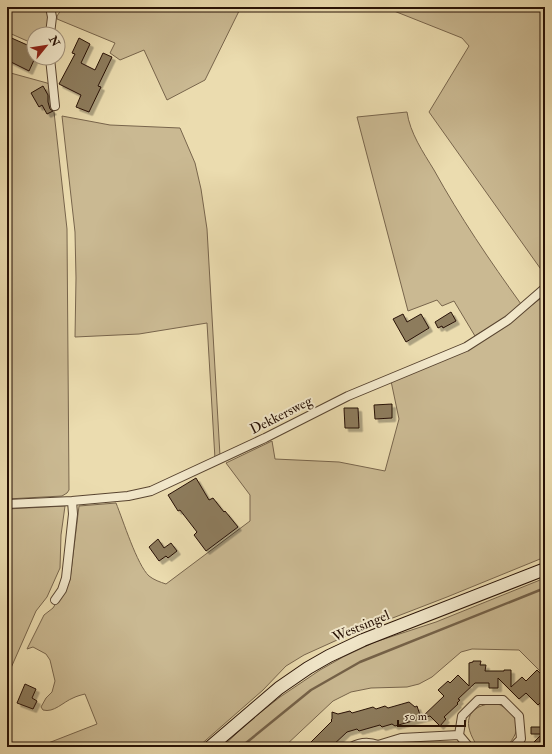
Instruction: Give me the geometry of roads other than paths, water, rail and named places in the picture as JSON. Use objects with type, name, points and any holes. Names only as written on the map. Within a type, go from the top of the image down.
[{"type":"main road","name":"Westsingel","points":[[210,747],[279,688],[308,668],[329,656],[363,640],[545,569]]},
{"type":"street","points":[[50,7],[52,17],[51,26]]},
{"type":"street","points":[[51,66],[56,106]]},
{"type":"street","name":"Dekkersweg","points":[[7,504],[72,501],[128,496],[151,491],[265,438],[348,396],[466,347],[508,320],[545,288]]},
{"type":"street","points":[[56,600],[65,584],[66,578],[73,514],[72,501]]},
{"type":"street","points":[[459,736],[462,716],[478,700],[503,700],[519,716],[520,739],[513,747]]},
{"type":"street","points":[[351,747],[357,743],[370,742],[378,746],[400,738],[459,736],[469,747]]},
{"type":"waterway","points":[[241,747],[311,690],[360,662],[545,588]]}]
